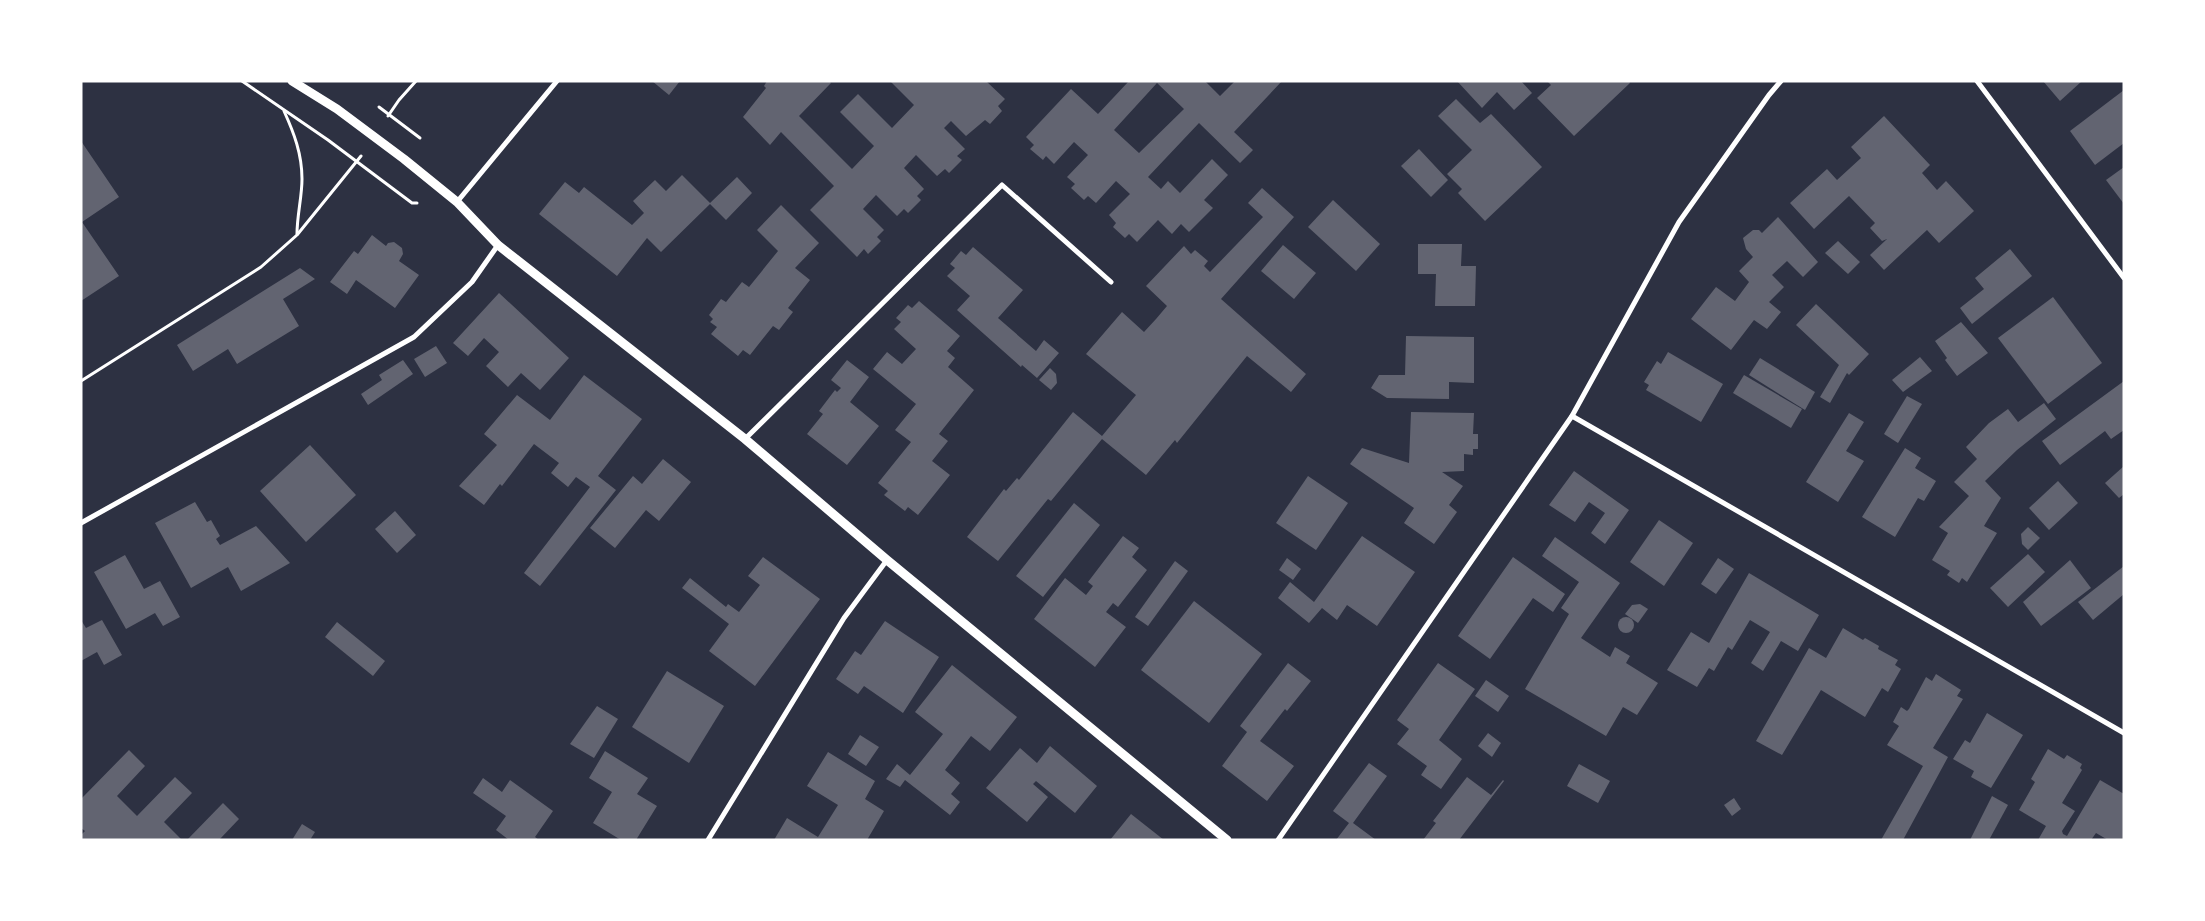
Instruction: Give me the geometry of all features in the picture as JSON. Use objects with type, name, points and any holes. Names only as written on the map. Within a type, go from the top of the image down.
[{"type":"street","points":[[292,81],[337,109],[375,136],[456,202],[498,245],[745,439],[887,560],[1227,840]]},
{"type":"street","points":[[456,202],[556,81]]},
{"type":"street","points":[[1278,840],[1572,416],[1679,222],[1769,95],[1781,81]]},
{"type":"street","points":[[1977,81],[2124,278]]},
{"type":"street","points":[[745,439],[1002,185],[1111,282]]},
{"type":"street","points":[[81,523],[414,337],[472,282],[498,245]]},
{"type":"street","points":[[1572,416],[2124,733]]},
{"type":"street","points":[[708,840],[844,618],[887,560]]},
{"type":"path","points":[[242,81],[412,203],[456,202]]},
{"type":"path","points":[[81,381],[261,267],[297,235],[357,162],[399,100],[416,81]]},
{"type":"path","points":[[284,110],[298,145],[301,171],[297,235]]},
{"type":"building","points":[[652,81],[680,81],[669,95]]},
{"type":"building","points":[[767,81],[829,81],[831,83],[799,116],[852,169],[874,146],[840,112],[858,94],[892,128],[914,105],[890,81],[986,81],[1005,99],[998,106],[1002,111],[990,124],[985,120],[966,136],[951,121],[944,128],[965,149],[957,156],[962,160],[949,173],[945,169],[937,176],[916,155],[904,168],[924,189],[917,196],[921,200],[908,213],[904,209],[897,216],[876,195],[863,209],[884,230],[877,237],[881,241],[868,254],[864,249],[857,257],[810,210],[834,186],[781,132],[770,145],[743,117],[766,88],[764,86]]},
{"type":"building","points":[[1129,81],[1205,81],[1220,96],[1235,81],[1282,81],[1234,132],[1253,150],[1240,163],[1199,123],[1148,177],[1161,189],[1168,181],[1180,193],[1212,159],[1228,175],[1204,200],[1213,208],[1189,232],[1181,224],[1172,234],[1158,220],[1137,242],[1129,234],[1125,238],[1113,227],[1116,223],[1109,215],[1130,194],[1116,181],[1096,203],[1088,196],[1084,200],[1071,188],[1075,184],[1067,177],[1088,155],[1074,142],[1054,164],[1046,156],[1043,160],[1030,149],[1034,145],[1026,137],[1071,89],[1098,114]],"holes":[[[1157,83],[1184,109],[1139,153],[1114,130]]]},
{"type":"building","points":[[1457,81],[1521,81],[1532,93],[1514,110],[1497,92],[1482,108]]},
{"type":"building","points":[[1547,81],[1629,81],[1630,83],[1574,136],[1537,98],[1551,85]]},
{"type":"building","points":[[2043,81],[2082,81],[2060,101]]},
{"type":"building","points":[[2124,90],[2124,143],[2095,165],[2070,131]]},
{"type":"building","points":[[1456,99],[1480,123],[1491,114],[1542,167],[1485,221],[1458,193],[1462,189],[1447,174],[1472,150],[1438,116]]},
{"type":"building","points":[[1884,116],[1930,165],[1922,173],[1937,190],[1946,181],[1974,211],[1939,243],[1927,230],[1884,270],[1870,255],[1887,239],[1882,241],[1870,228],[1875,223],[1849,196],[1814,229],[1790,203],[1827,169],[1837,180],[1861,158],[1851,147]]},
{"type":"building","points":[[81,141],[119,197],[82,222],[119,276],[81,301]]},
{"type":"building","points":[[1419,149],[1448,180],[1431,197],[1401,166]]},
{"type":"building","points":[[2124,167],[2124,204],[2106,180]]},
{"type":"building","points":[[682,175],[710,203],[737,177],[752,193],[726,220],[710,204],[661,252],[647,238],[617,276],[539,214],[565,182],[579,193],[584,187],[632,225],[644,213],[633,201],[655,180],[666,191]]},
{"type":"building","points":[[1262,188],[1294,217],[1221,299],[1306,374],[1291,392],[1247,356],[1177,443],[1175,440],[1146,475],[1102,439],[1051,501],[1048,499],[998,561],[967,537],[1004,489],[1006,491],[1017,478],[1019,480],[1073,412],[1102,436],[1136,395],[1086,354],[1122,312],[1144,332],[1156,319],[1167,306],[1146,286],[1184,246],[1191,254],[1195,250],[1208,261],[1204,266],[1210,272],[1263,217],[1248,203]]},
{"type":"building","points":[[1333,200],[1380,244],[1356,271],[1308,227]]},
{"type":"building","points":[[781,205],[819,243],[795,268],[810,280],[788,308],[793,312],[779,330],[773,326],[750,355],[743,350],[738,356],[711,334],[717,327],[710,322],[713,319],[709,315],[721,299],[726,302],[742,282],[749,287],[778,251],[757,230]]},
{"type":"building","points":[[1778,217],[1818,262],[1803,277],[1787,261],[1772,275],[1784,287],[1769,302],[1781,312],[1767,329],[1754,320],[1731,350],[1691,319],[1716,287],[1735,301],[1749,282],[1739,271],[1753,257],[1746,249],[1743,238],[1753,230],[1759,230],[1762,233]]},
{"type":"building","points":[[372,235],[386,246],[388,243],[394,242],[402,248],[403,254],[399,261],[419,275],[395,308],[356,280],[347,294],[330,282],[354,251],[358,254]]},
{"type":"building","points":[[1838,241],[1860,262],[1848,274],[1825,253]]},
{"type":"building","points":[[1418,244],[1462,244],[1461,266],[1476,266],[1475,306],[1435,306],[1436,274],[1418,274]]},
{"type":"building","points":[[1283,245],[1316,273],[1294,299],[1261,271]]},
{"type":"building","points":[[973,247],[1023,290],[998,318],[1036,351],[1044,340],[1059,353],[1037,378],[1022,365],[1021,367],[957,310],[970,296],[947,276],[955,268],[950,264],[961,251],[966,255]]},
{"type":"building","points":[[2010,249],[2032,276],[1972,324],[1960,308],[1984,289],[1975,278]]},
{"type":"building","points":[[300,268],[315,279],[283,299],[299,326],[237,364],[228,349],[193,371],[177,345]]},
{"type":"building","points":[[499,293],[569,358],[540,390],[521,373],[508,387],[486,366],[499,352],[484,338],[468,356],[453,343]]},
{"type":"building","points":[[2053,297],[2102,363],[2048,404],[1998,338]]},
{"type":"building","points":[[919,301],[960,336],[947,351],[955,358],[948,367],[974,390],[939,434],[948,441],[932,461],[950,475],[918,515],[908,507],[905,511],[884,495],[888,491],[878,483],[911,442],[895,430],[916,404],[873,369],[887,352],[902,364],[916,349],[894,329],[901,322],[896,318],[908,305],[912,308]]},
{"type":"building","points":[[1816,304],[1869,354],[1849,375],[1847,373],[1830,403],[1820,397],[1839,365],[1796,325]]},
{"type":"building","points":[[1961,322],[1988,353],[1957,376],[1945,360],[1947,358],[1935,341]]},
{"type":"building","points":[[1406,336],[1474,337],[1474,383],[1449,382],[1449,399],[1387,398],[1371,388],[1379,375],[1405,375]]},
{"type":"building","points":[[436,346],[447,363],[425,377],[414,359]]},
{"type":"building","points":[[1668,352],[1723,384],[1701,422],[1646,390],[1649,385],[1644,382],[1657,361],[1661,364]]},
{"type":"building","points":[[1920,357],[1932,371],[1903,392],[1892,380]]},
{"type":"building","points":[[1760,358],[1815,392],[1805,410],[1749,375]]},
{"type":"building","points":[[403,360],[413,374],[368,405],[361,394],[382,380],[379,375]]},
{"type":"building","points":[[847,360],[869,377],[850,402],[879,426],[847,465],[807,434],[823,414],[819,411],[835,390],[837,392],[841,388],[831,380]]},
{"type":"building","points":[[1050,368],[1056,374],[1057,383],[1051,390],[1039,380]]},
{"type":"building","points":[[584,375],[642,419],[598,476],[616,490],[540,586],[524,573],[590,487],[576,477],[568,487],[551,473],[559,463],[534,444],[502,486],[500,484],[484,505],[459,486],[497,445],[484,434],[517,395],[550,420]]},
{"type":"building","points":[[1744,375],[1802,409],[1791,428],[1733,393]]},
{"type":"building","points":[[2124,381],[2124,430],[2111,439],[2105,431],[2060,465],[2042,441]]},
{"type":"building","points":[[1907,396],[1922,404],[1898,443],[1884,434]]},
{"type":"building","points":[[2044,403],[2056,419],[2017,450],[1985,481],[2001,498],[1984,526],[1997,533],[1967,582],[1962,578],[1959,583],[1947,575],[1950,571],[1932,560],[1948,533],[1939,527],[1969,496],[1954,482],[1977,459],[1966,447],[1989,423],[2008,409],[2018,422]]},
{"type":"building","points":[[1411,412],[1474,413],[1473,434],[1478,434],[1478,449],[1473,449],[1473,455],[1464,454],[1464,471],[1442,472],[1463,486],[1449,505],[1457,512],[1434,544],[1404,523],[1414,508],[1350,464],[1362,448],[1409,463]]},
{"type":"building","points":[[1849,413],[1864,422],[1846,451],[1864,461],[1838,502],[1806,482]]},
{"type":"building","points":[[310,445],[356,495],[306,542],[260,491]]},
{"type":"building","points":[[1905,448],[1921,458],[1915,468],[1936,481],[1924,501],[1918,498],[1895,537],[1862,517]]},
{"type":"building","points":[[663,459],[691,482],[659,521],[646,510],[615,548],[590,528],[633,476],[642,484]]},
{"type":"building","points":[[2124,466],[2124,494],[2119,498],[2105,483]]},
{"type":"building","points":[[1574,471],[1629,510],[1605,544],[1591,533],[1605,513],[1589,502],[1575,522],[1549,505]]},
{"type":"building","points":[[1308,476],[1348,503],[1316,550],[1276,523]]},
{"type":"building","points":[[2058,481],[2078,503],[2049,530],[2029,508]]},
{"type":"building","points":[[195,502],[207,522],[211,520],[220,536],[216,539],[220,545],[256,526],[290,563],[241,591],[228,567],[191,588],[155,523]]},
{"type":"building","points":[[1074,503],[1100,525],[1043,597],[1016,576]]},
{"type":"building","points":[[395,511],[416,535],[397,553],[375,529]]},
{"type":"building","points":[[1659,520],[1693,543],[1664,586],[1630,562]]},
{"type":"building","points":[[2028,527],[2040,538],[2028,550],[2022,544],[2021,534]]},
{"type":"building","points":[[1123,536],[1139,548],[1132,557],[1147,570],[1118,607],[1113,603],[1106,612],[1126,627],[1095,667],[1034,619],[1065,578],[1086,595],[1093,586],[1088,582]]},
{"type":"building","points":[[1362,536],[1415,572],[1377,626],[1347,605],[1337,620],[1322,608],[1309,623],[1278,598],[1290,582],[1314,602]]},
{"type":"building","points":[[1555,537],[1620,583],[1581,638],[1610,657],[1615,647],[1630,656],[1626,663],[1658,683],[1637,715],[1623,707],[1606,736],[1525,689],[1569,614],[1561,608],[1579,582],[1542,556]]},
{"type":"building","points":[[2028,554],[2045,572],[2008,607],[1990,588]]},
{"type":"building","points":[[125,555],[144,589],[160,581],[180,617],[163,626],[155,613],[126,629],[94,572]]},
{"type":"building","points":[[763,557],[820,599],[755,686],[709,651],[729,624],[682,588],[690,578],[726,607],[728,604],[739,612],[760,585],[748,576]]},
{"type":"building","points":[[1513,557],[1565,594],[1553,612],[1533,598],[1490,659],[1458,636]]},
{"type":"building","points":[[1287,558],[1301,569],[1293,580],[1279,570]]},
{"type":"building","points":[[1718,558],[1734,569],[1716,594],[1701,584]]},
{"type":"building","points":[[2070,560],[2091,588],[2041,626],[2023,602]]},
{"type":"building","points":[[1175,561],[1188,571],[1148,626],[1135,617]]},
{"type":"building","points":[[2124,566],[2124,594],[2093,620],[2078,602]]},
{"type":"building","points":[[1749,573],[1819,615],[1798,651],[1781,641],[1763,671],[1751,663],[1770,632],[1750,620],[1732,650],[1728,647],[1714,671],[1709,668],[1697,687],[1667,670],[1691,632],[1709,643]]},
{"type":"building","points":[[1194,601],[1262,654],[1209,723],[1141,670]]},
{"type":"building","points":[[1640,604],[1648,609],[1638,623],[1625,614],[1632,605]]},
{"type":"building","points":[[1626,617],[1632,619],[1634,625],[1632,631],[1626,633],[1620,631],[1618,625],[1620,619]]},
{"type":"building","points":[[81,620],[86,628],[102,620],[122,655],[104,665],[97,652],[81,661]]},
{"type":"building","points":[[885,621],[939,657],[903,713],[864,686],[858,694],[836,679],[855,651],[861,655]]},
{"type":"building","points":[[337,622],[385,661],[373,676],[325,637]]},
{"type":"building","points":[[1843,628],[1863,640],[1865,638],[1879,646],[1878,649],[1898,660],[1895,665],[1901,669],[1888,692],[1882,688],[1865,717],[1821,690],[1782,755],[1756,741],[1809,648],[1826,658]]},
{"type":"building","points":[[1288,663],[1311,681],[1287,711],[1285,709],[1260,741],[1294,766],[1267,801],[1222,766],[1247,732],[1240,726]]},
{"type":"building","points":[[1438,663],[1475,689],[1439,740],[1462,759],[1441,789],[1421,775],[1427,766],[1397,744],[1409,729],[1397,720]]},
{"type":"building","points":[[952,665],[1017,717],[990,751],[971,736],[945,770],[960,783],[951,794],[960,802],[950,815],[905,780],[900,787],[886,779],[897,764],[910,775],[943,734],[915,712]]},
{"type":"building","points":[[667,671],[724,706],[689,763],[632,727]]},
{"type":"building","points":[[1936,674],[1961,690],[1957,696],[1963,699],[1933,748],[1948,757],[1903,840],[1881,840],[1923,766],[1887,745],[1899,726],[1893,722],[1901,707],[1907,711],[1909,709],[1926,677],[1932,681]]},
{"type":"building","points":[[1486,680],[1509,696],[1498,712],[1475,696]]},
{"type":"building","points":[[597,706],[618,719],[594,758],[570,744]]},
{"type":"building","points":[[1987,713],[2023,735],[1991,788],[1971,777],[1974,771],[1953,759],[1965,740],[1970,743]]},
{"type":"building","points":[[1488,733],[1501,743],[1492,757],[1478,746]]},
{"type":"building","points":[[860,735],[879,747],[866,766],[848,754]]},
{"type":"building","points":[[1050,746],[1097,786],[1075,813],[1036,781],[1033,784],[1048,797],[1027,822],[986,788],[1020,748],[1037,763]]},
{"type":"building","points":[[2048,749],[2064,759],[2067,755],[2082,764],[2080,768],[2082,770],[2062,803],[2075,811],[2062,831],[2063,834],[2067,836],[2100,780],[2124,794],[2123,840],[2108,840],[2096,833],[2091,840],[2038,840],[2046,826],[2019,810],[2035,782],[2031,779]]},
{"type":"building","points":[[129,750],[145,766],[117,796],[137,816],[175,777],[192,793],[164,822],[182,840],[81,840],[81,835],[85,831],[81,828],[81,796],[82,798]]},
{"type":"building","points":[[605,751],[648,778],[637,794],[657,806],[636,840],[621,840],[593,823],[612,792],[589,778]]},
{"type":"building","points":[[828,752],[875,781],[865,799],[884,811],[867,840],[774,840],[787,818],[818,837],[838,805],[807,786]]},
{"type":"building","points":[[1369,763],[1387,776],[1353,823],[1376,840],[1336,840],[1349,823],[1333,811]]},
{"type":"building","points":[[1579,764],[1610,781],[1598,803],[1567,786]]},
{"type":"building","points":[[1467,777],[1491,795],[1504,781],[1459,840],[1423,840],[1436,823],[1433,821]]},
{"type":"building","points":[[483,778],[502,792],[510,780],[553,811],[535,837],[539,840],[509,840],[496,830],[506,816],[473,793]]},
{"type":"building","points":[[1992,796],[2008,805],[1989,840],[1970,840]]},
{"type":"building","points":[[1734,798],[1741,809],[1732,816],[1724,805]]},
{"type":"building","points":[[223,803],[239,819],[219,840],[187,840]]},
{"type":"building","points":[[1131,814],[1164,840],[1110,840]]},
{"type":"building","points":[[302,824],[315,832],[310,840],[292,840]]}]
